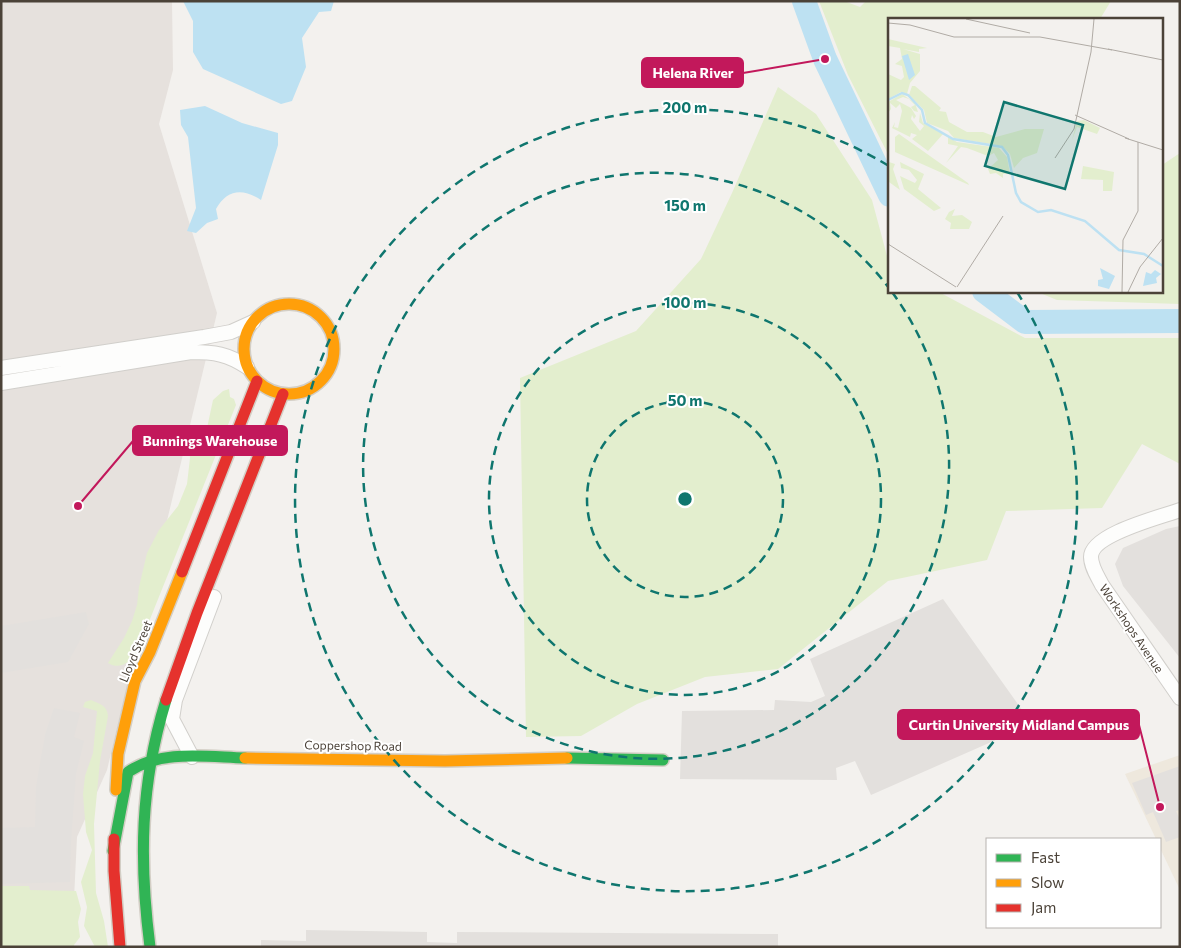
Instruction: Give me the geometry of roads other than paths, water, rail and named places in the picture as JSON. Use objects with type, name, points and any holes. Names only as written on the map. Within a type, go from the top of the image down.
[{"type":"main road","points":[[280,304],[304,306],[315,311],[331,329],[335,343],[334,357],[330,370],[322,381],[310,390],[297,394],[283,394],[269,390],[257,381],[248,367],[244,356],[247,332],[253,322],[270,308],[280,304]]},
{"type":"main road","name":"Lloyd Street","points":[[120,947],[113,852],[118,754],[135,681],[150,652],[257,381]]},
{"type":"main road","points":[[150,947],[141,856],[145,794],[151,760],[174,672],[283,394]]},
{"type":"main road","name":"Coppershop Road","points":[[113,852],[128,772],[138,764],[151,760],[192,757],[445,761],[564,758],[663,760]]},
{"type":"street","points":[[1,368],[204,337],[231,332],[253,322]]},
{"type":"street","points":[[1,383],[191,352],[210,352],[232,358],[248,367]]},
{"type":"street","name":"Workshops Avenue","points":[[1180,510],[1103,538],[1090,555],[1093,567],[1102,585],[1180,698]]},
{"type":"street","points":[[192,757],[172,719],[175,700],[222,574],[223,547]]},
{"type":"water","points":[[183,1],[334,1],[331,11],[319,12],[302,38],[306,67],[292,101],[281,104],[203,69],[193,52],[193,21]]},
{"type":"water","points":[[205,106],[242,123],[278,133],[278,145],[261,200],[242,192],[230,194],[220,202],[216,209],[218,219],[207,223],[196,233],[187,231],[196,208],[188,137],[181,125],[180,110]]},
{"type":"waterway","points":[[804,1],[825,59],[888,191]]},
{"type":"waterway","points":[[985,292],[1025,322],[1180,321]]},
{"type":"place","name":"Helena River","points":[[825,59]]},
{"type":"place","name":"Bunnings Warehouse","points":[[78,506]]},
{"type":"place","name":"Curtin University Midland Campus","points":[[1160,807]]}]
